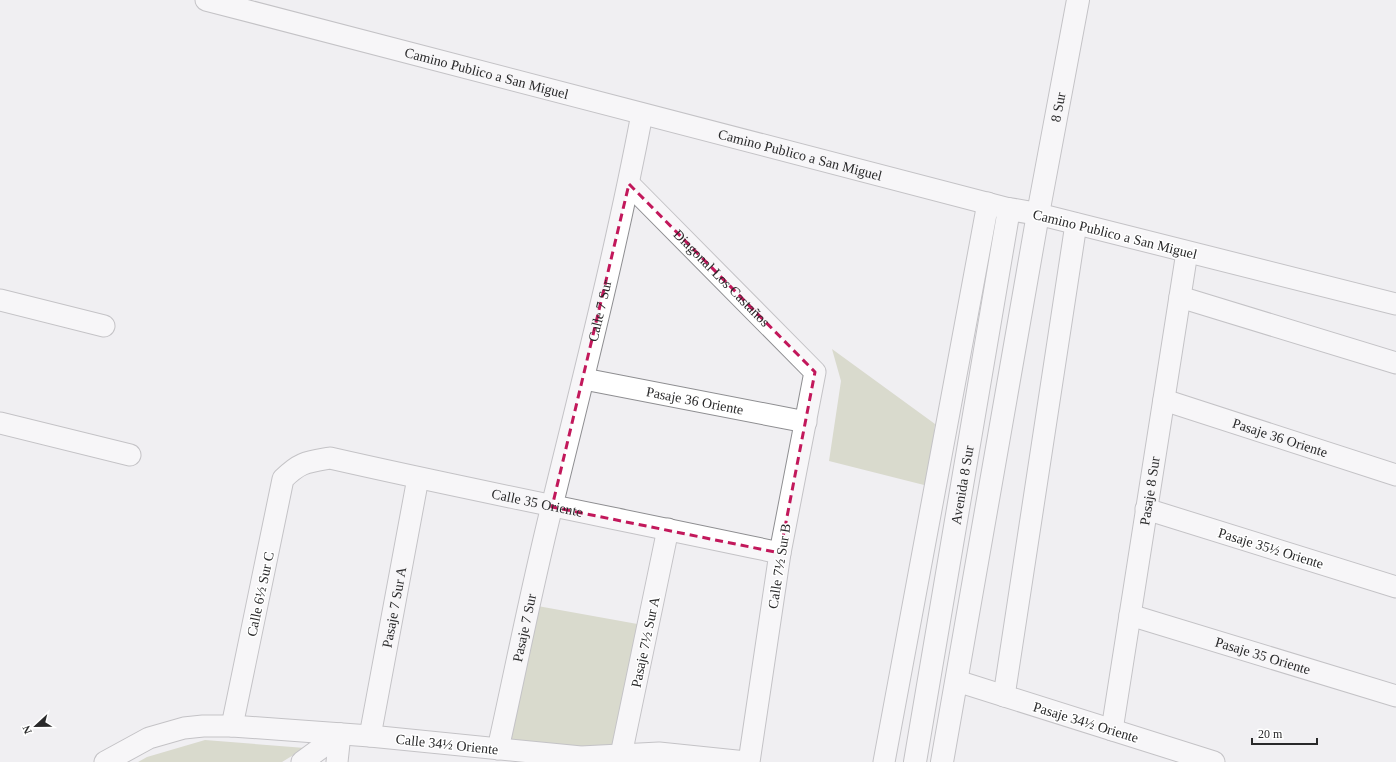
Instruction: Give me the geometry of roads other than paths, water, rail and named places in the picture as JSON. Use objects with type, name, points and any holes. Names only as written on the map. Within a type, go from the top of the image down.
[{"type":"street","name":"Camino Publico a San Miguel","points":[[206,0],[988,203],[1038,214],[1396,304]]},
{"type":"street","name":"8 Sur","points":[[1038,214],[1078,0]]},
{"type":"street","name":"Calle 7 Sur","points":[[552,507],[584,380],[629,184],[642,114]]},
{"type":"street","name":"Diagonal Los Castaños","points":[[629,184],[815,372]]},
{"type":"street","points":[[884,762],[988,203]]},
{"type":"street","name":"Avenida 8 Sur","points":[[914,762],[1009,208]]},
{"type":"street","name":"Avenida 8 Sur","points":[[942,762],[1038,214]]},
{"type":"street","points":[[1004,696],[1076,224]]},
{"type":"street","name":"Pasaje 8 Sur","points":[[1112,730],[1187,252]]},
{"type":"street","points":[[1180,297],[1396,363]]},
{"type":"street","points":[[0,300],[104,326]]},
{"type":"street","name":"Calle 7½ Sur B","points":[[739,762],[815,372]]},
{"type":"street","name":"Pasaje 36 Oriente","points":[[584,380],[806,422]]},
{"type":"street","name":"Pasaje 36 Oriente","points":[[1164,400],[1396,475]]},
{"type":"street","points":[[0,423],[130,455]]},
{"type":"street","name":"Calle 35 Oriente","points":[[295,467],[309,461],[330,458],[552,507],[668,529],[780,554]]},
{"type":"street","name":"Calle 6½ Sur C","points":[[232,726],[284,479],[295,467]]},
{"type":"street","name":"Pasaje 7 Sur A","points":[[370,736],[418,478]]},
{"type":"street","name":"Pasaje 7 Sur","points":[[498,749],[552,507]]},
{"type":"street","name":"Pasaje 35½ Oriente","points":[[1146,509],[1396,587]]},
{"type":"street","name":"Pasaje 7½ Sur A","points":[[608,758],[668,529]]},
{"type":"street","name":"Pasaje 35 Oriente","points":[[1130,615],[1396,696]]},
{"type":"street","name":"Pasaje 34½ Oriente","points":[[957,681],[1214,762]]},
{"type":"street","name":"Calle 34½ Oriente","points":[[105,762],[133,746],[166,732],[203,726],[232,726],[370,736],[470,754],[498,749],[564,756],[608,758],[659,753],[739,762]]},
{"type":"street","points":[[302,762],[340,734]]},
{"type":"street","points":[[337,762],[340,734]]}]
